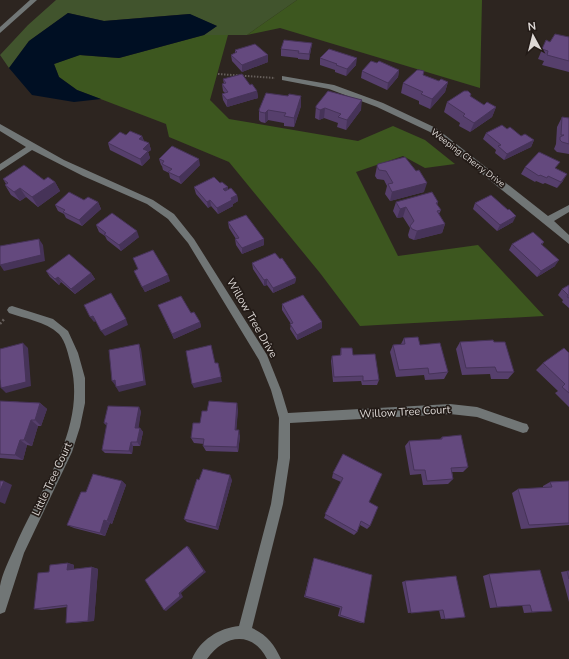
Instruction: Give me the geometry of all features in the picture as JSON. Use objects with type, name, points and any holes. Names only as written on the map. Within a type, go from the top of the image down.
[{"type":"street","points":[[0,31],[34,0]]},
{"type":"street","name":"Weeping Cherry Drive","points":[[286,78],[331,87],[380,105],[433,130],[548,221],[569,240]]},
{"type":"street","name":"Willow Tree Drive","points":[[0,127],[31,147],[100,180],[142,197],[165,210],[181,225],[263,358],[276,390],[284,418],[284,458],[277,504],[244,633]]},
{"type":"street","points":[[0,168],[31,147]]},
{"type":"street","points":[[548,221],[569,208]]},
{"type":"street","name":"Little Tree Court","points":[[0,607],[22,544],[67,450],[75,425],[79,395],[76,359],[62,330],[50,322],[12,310]]},
{"type":"street","name":"Willow Tree Court","points":[[284,418],[450,409],[477,412],[523,428]]},
{"type":"street","points":[[199,659],[204,650],[216,639],[230,633],[244,633],[256,637],[266,645],[274,659]]},
{"type":"path","points":[[218,74],[262,78],[286,78]]},
{"type":"green space","points":[[56,0],[297,0],[247,35],[204,35],[217,26],[189,14],[104,21],[68,13],[29,41],[9,68],[0,55],[28,25]]},
{"type":"green space","points":[[297,0],[482,0],[480,88],[280,28],[247,35]]},
{"type":"green space","points":[[204,35],[228,35],[210,100],[229,119],[358,141],[393,126],[425,140],[455,164],[425,168],[403,156],[356,172],[398,256],[478,245],[544,316],[360,326],[320,273],[229,162],[169,137],[166,124],[77,90],[59,77],[54,64],[79,55],[119,58]]},
{"type":"water","points":[[68,13],[104,21],[190,14],[217,26],[204,35],[119,58],[80,55],[54,64],[59,77],[77,90],[101,99],[74,102],[32,95],[9,68],[29,41]]},
{"type":"building","points":[[555,34],[569,37],[569,61],[547,55],[548,51],[542,49],[546,40],[550,42]]},
{"type":"building","points":[[284,40],[312,43],[309,54],[281,49]]},
{"type":"building","points":[[255,44],[268,55],[242,65],[231,55],[237,52],[235,50]]},
{"type":"building","points":[[329,49],[357,58],[347,69],[320,58]]},
{"type":"building","points":[[371,61],[377,63],[379,61],[399,70],[388,83],[362,71]]},
{"type":"building","points":[[417,70],[424,71],[423,75],[439,81],[441,79],[448,82],[432,99],[421,94],[423,92],[403,83]]},
{"type":"building","points":[[242,74],[250,85],[252,84],[257,91],[227,100],[222,94],[228,92],[222,84],[226,83],[223,79]]},
{"type":"building","points":[[328,91],[362,100],[347,120],[338,117],[341,114],[325,108],[320,110],[316,108]]},
{"type":"building","points":[[464,91],[468,91],[471,94],[470,96],[484,105],[487,102],[496,107],[474,123],[463,116],[465,114],[447,102]]},
{"type":"building","points":[[266,93],[301,96],[294,118],[284,116],[286,113],[268,110],[265,113],[260,112],[259,110]]},
{"type":"building","points":[[562,117],[569,118],[569,144],[560,140],[560,137],[564,135],[561,135]]},
{"type":"building","points":[[502,125],[507,129],[510,127],[521,136],[525,134],[534,140],[507,154],[498,146],[501,145],[486,133]]},
{"type":"building","points":[[130,131],[142,136],[139,139],[149,143],[143,149],[148,151],[140,159],[108,143],[120,132],[126,135]]},
{"type":"building","points":[[172,146],[199,159],[179,177],[168,172],[172,169],[162,164],[164,161],[159,159]]},
{"type":"building","points":[[539,152],[560,162],[555,168],[567,174],[561,182],[548,176],[547,178],[540,175],[539,176],[525,167]]},
{"type":"building","points":[[405,157],[416,171],[419,170],[427,183],[392,192],[388,184],[393,183],[386,171],[379,170],[377,166],[378,164]]},
{"type":"building","points":[[24,165],[44,180],[48,177],[55,182],[32,197],[20,188],[14,192],[5,185],[8,183],[3,179]]},
{"type":"building","points":[[214,177],[220,183],[222,182],[228,187],[223,189],[225,191],[231,188],[237,195],[231,198],[232,200],[217,208],[210,200],[207,202],[194,187]]},
{"type":"building","points":[[69,192],[84,200],[88,197],[98,202],[79,220],[63,212],[65,210],[55,205]]},
{"type":"building","points":[[432,192],[438,202],[436,203],[441,210],[437,211],[445,224],[417,231],[412,229],[410,226],[414,221],[406,207],[400,209],[396,202]]},
{"type":"building","points":[[491,195],[516,216],[500,225],[475,203]]},
{"type":"building","points":[[112,213],[137,231],[119,245],[104,234],[106,233],[96,225]]},
{"type":"building","points":[[246,215],[264,239],[242,248],[235,239],[239,238],[228,222]]},
{"type":"building","points":[[533,232],[544,242],[541,244],[559,260],[541,271],[512,244]]},
{"type":"building","points":[[39,239],[41,255],[0,265],[0,246]]},
{"type":"building","points":[[153,250],[168,275],[142,287],[134,271],[138,269],[133,258]]},
{"type":"building","points":[[275,253],[280,259],[282,258],[296,278],[273,288],[267,279],[264,280],[252,263]]},
{"type":"building","points":[[69,254],[91,273],[71,289],[58,277],[55,279],[46,271]]},
{"type":"building","points":[[569,285],[569,298],[562,289]]},
{"type":"building","points":[[111,293],[126,319],[101,331],[93,316],[90,317],[84,305]]},
{"type":"building","points":[[303,295],[322,322],[297,335],[290,324],[293,323],[282,304]]},
{"type":"building","points":[[181,296],[191,313],[194,312],[200,322],[172,334],[158,305]]},
{"type":"building","points":[[418,337],[420,345],[440,343],[448,372],[429,374],[428,368],[399,370],[393,345],[405,344],[404,338]]},
{"type":"building","points":[[493,340],[494,342],[505,342],[514,372],[497,372],[495,367],[466,368],[460,342]]},
{"type":"building","points":[[23,343],[26,382],[1,388],[0,349]]},
{"type":"building","points":[[139,344],[144,381],[116,387],[115,380],[112,381],[109,350]]},
{"type":"building","points":[[211,345],[215,363],[218,363],[221,377],[192,384],[186,351]]},
{"type":"building","points":[[341,348],[352,348],[353,355],[375,354],[379,380],[363,381],[363,376],[334,377],[332,356],[341,355]]},
{"type":"building","points":[[564,348],[569,353],[569,393],[562,387],[565,384],[543,363]]},
{"type":"building","points":[[0,401],[40,403],[35,420],[31,420],[24,440],[20,440],[15,455],[0,454]]},
{"type":"building","points":[[209,401],[237,403],[235,430],[239,430],[237,447],[203,446],[204,439],[191,438],[193,423],[200,423],[202,411],[207,411]]},
{"type":"building","points":[[108,406],[139,407],[135,428],[140,428],[137,442],[131,442],[129,451],[102,450],[107,423],[104,423]]},
{"type":"building","points":[[461,435],[468,467],[451,468],[453,479],[427,481],[425,470],[414,470],[409,441],[442,439],[442,437]]},
{"type":"building","points":[[343,454],[382,474],[369,502],[378,507],[370,526],[361,521],[357,532],[325,514],[343,478],[333,473]]},
{"type":"building","points":[[203,469],[230,475],[216,527],[184,519],[197,479],[199,480]]},
{"type":"building","points":[[93,474],[122,481],[107,521],[104,520],[100,533],[67,525],[81,492],[86,492]]},
{"type":"building","points":[[0,481],[4,481],[0,491]]},
{"type":"building","points":[[569,481],[569,523],[529,525],[518,489],[552,487],[550,482]]},
{"type":"building","points":[[187,546],[204,571],[179,593],[180,596],[164,610],[145,580]]},
{"type":"building","points":[[314,558],[372,575],[364,623],[340,615],[342,607],[305,596]]},
{"type":"building","points":[[68,563],[67,570],[92,567],[88,621],[66,623],[67,605],[34,609],[38,573],[49,572],[50,565]]},
{"type":"building","points":[[540,570],[552,611],[532,612],[530,605],[497,607],[489,574]]},
{"type":"building","points":[[456,576],[465,617],[445,619],[443,610],[411,613],[405,581]]}]
